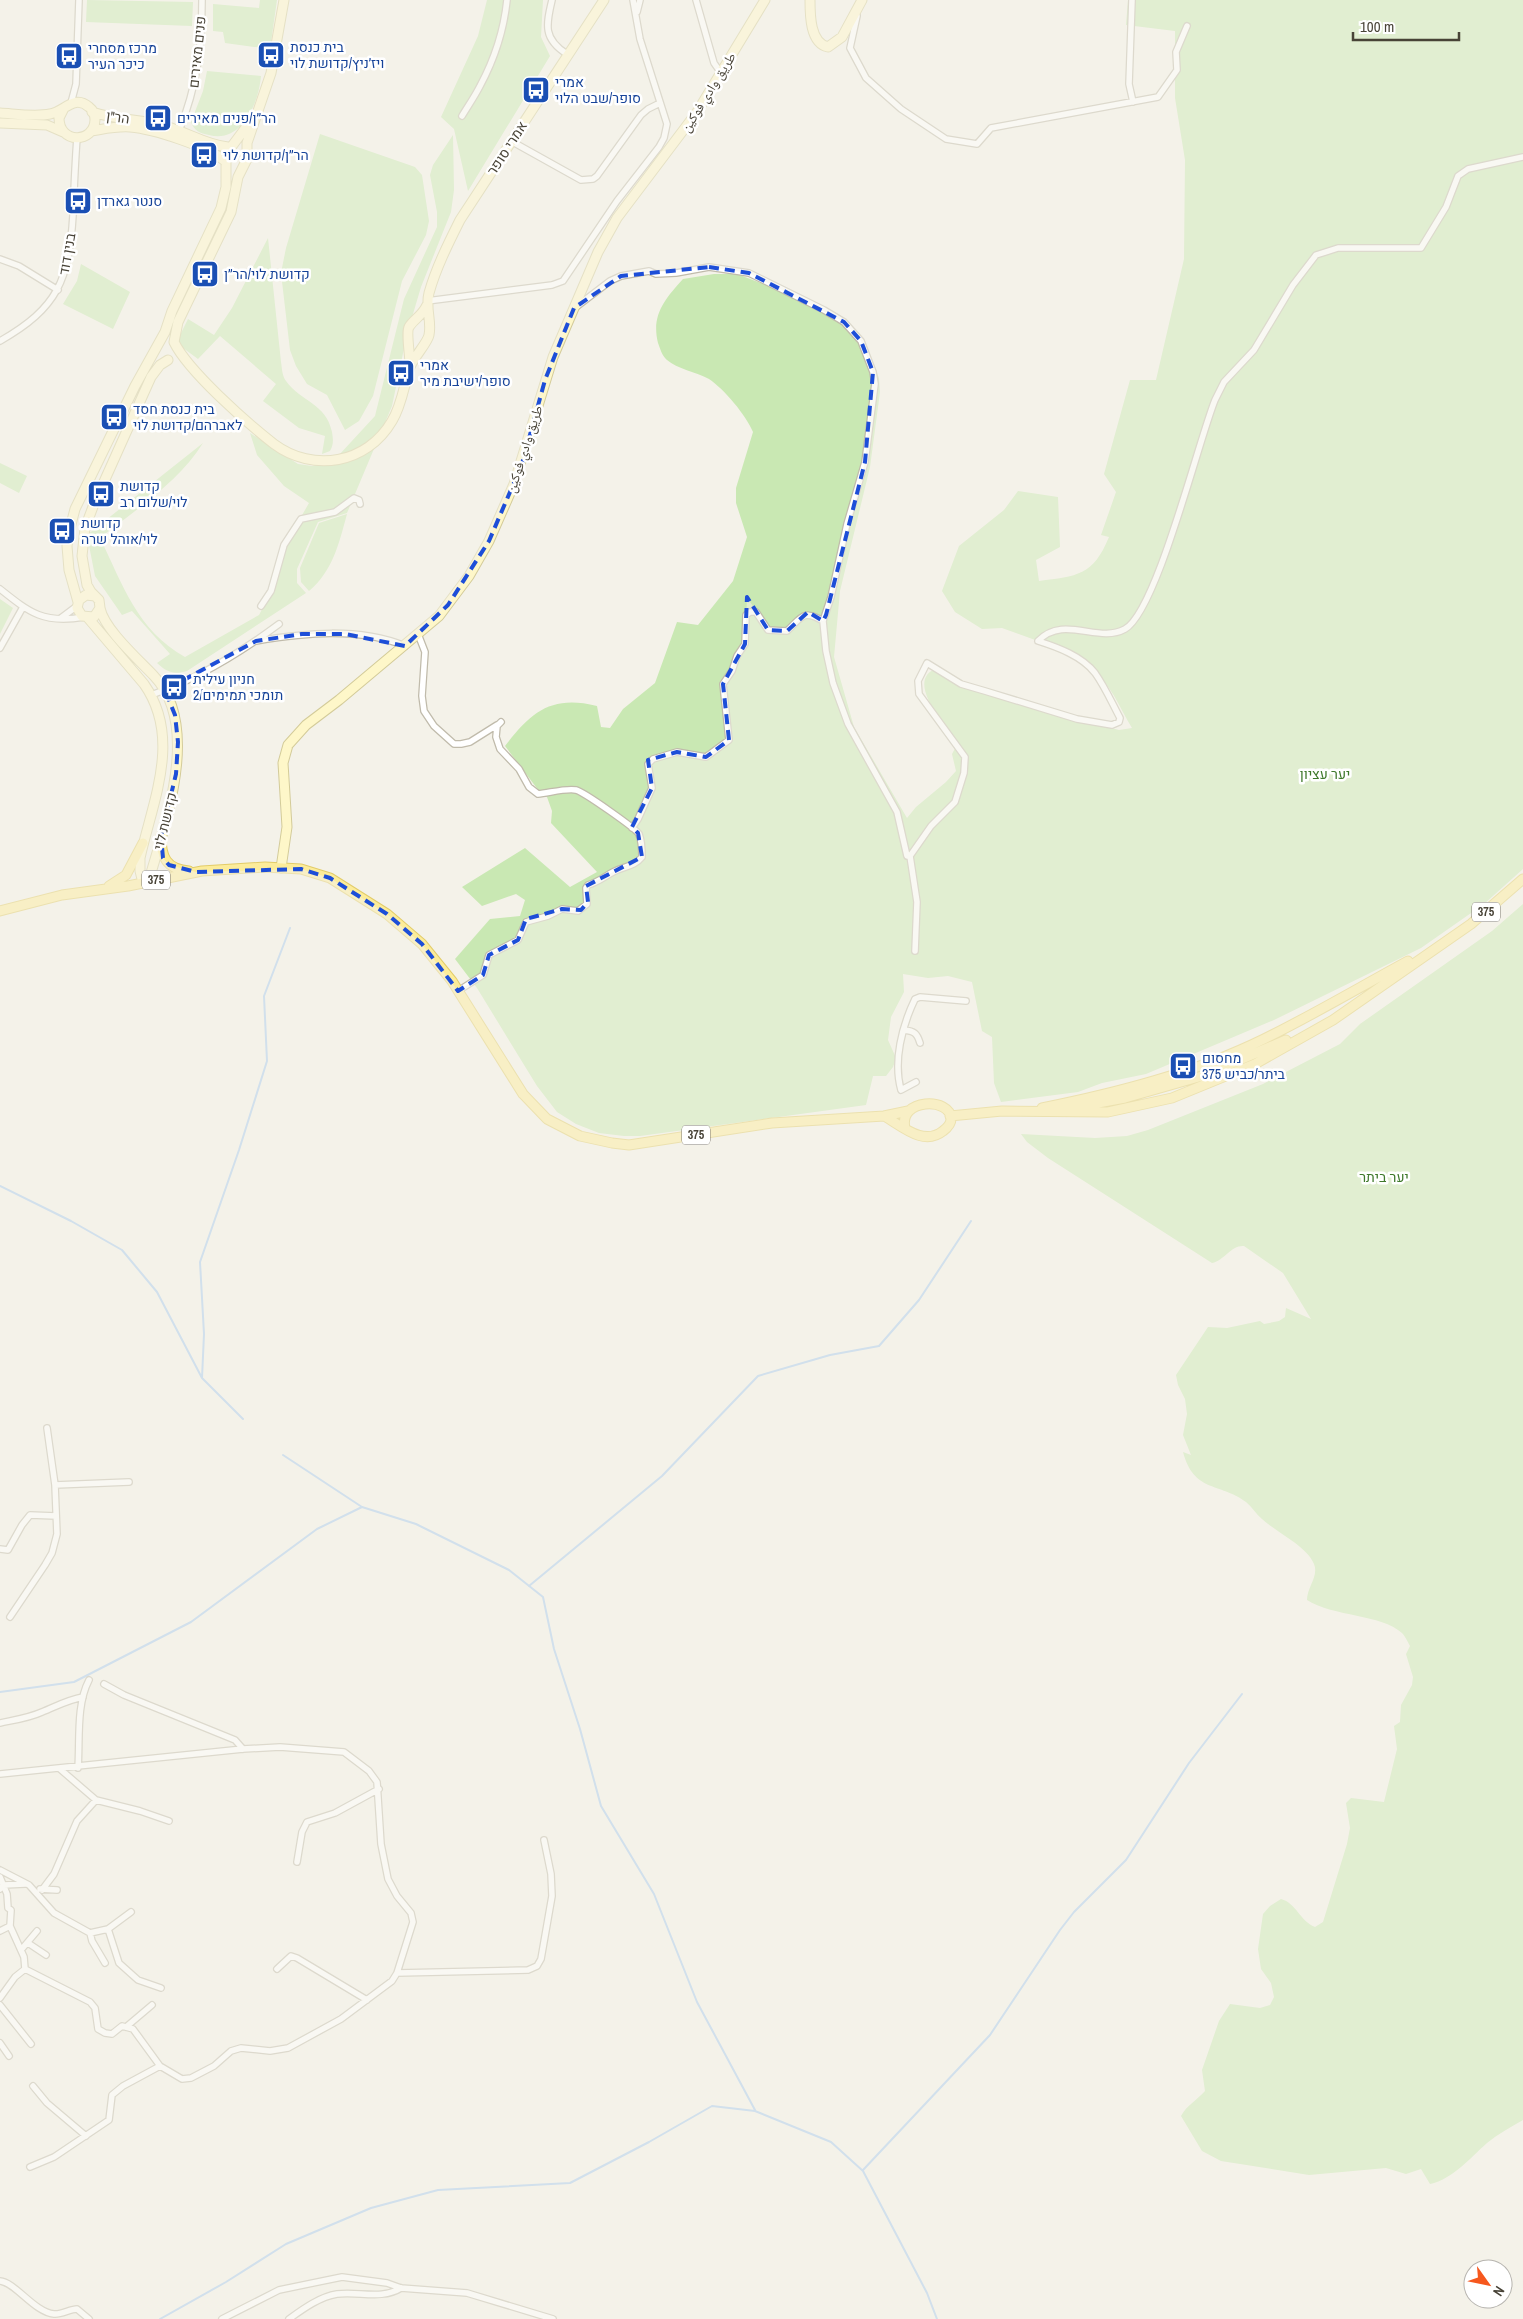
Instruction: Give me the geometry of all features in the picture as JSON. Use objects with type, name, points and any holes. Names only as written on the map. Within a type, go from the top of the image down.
[{"type":"main road","points":[[161,836],[161,849],[165,861],[175,869],[196,872]]},
{"type":"main road","points":[[101,890],[117,883],[126,875],[143,843]]},
{"type":"main road","name":"375","points":[[0,911],[62,895],[143,883],[196,872],[265,867],[301,869],[330,878],[387,914],[422,944],[458,991],[523,1094],[547,1118],[580,1136],[628,1145],[772,1124],[884,1116],[908,1111],[918,1105],[934,1104],[943,1106],[950,1116]]},
{"type":"main road","name":"375","points":[[1025,1112],[1048,1112],[1125,1098],[1202,1076],[1333,1020],[1471,924],[1523,879]]},
{"type":"main road","points":[[884,1116],[914,1135],[939,1134],[948,1128],[950,1116],[1002,1111],[1025,1112],[1125,1089],[1194,1067],[1263,1040],[1446,941]]},
{"type":"main road","points":[[905,1128],[904,1116],[908,1111]]},
{"type":"street","points":[[0,123],[47,125],[77,138],[85,136],[91,131],[94,122],[92,112],[83,103],[76,84],[78,0]]},
{"type":"street","name":"פנים מאירים","points":[[179,131],[196,79],[202,36],[202,0]]},
{"type":"street","points":[[0,590],[23,608],[43,618],[56,620],[86,618],[96,615],[100,608],[100,602],[87,584],[82,546],[85,528],[143,393],[155,371],[170,359],[176,346],[174,333],[178,322],[231,212],[238,177],[247,159],[246,152],[251,131],[264,97],[270,74],[284,0]]},
{"type":"street","points":[[462,116],[480,87],[493,57],[506,16],[507,0]]},
{"type":"street","points":[[552,0],[547,21],[548,32],[553,44],[567,54]]},
{"type":"street","name":"אמרי סופר","points":[[427,303],[439,264],[460,220],[604,0]]},
{"type":"street","points":[[427,303],[552,285],[563,280],[613,207],[664,138],[667,124],[640,39],[633,0]]},
{"type":"street","points":[[636,17],[640,0]]},
{"type":"street","points":[[696,0],[714,63],[720,73]]},
{"type":"street","name":"طريق وادي فوکين","points":[[280,868],[287,828],[282,773],[284,754],[288,745],[306,725],[405,646],[439,616],[460,591],[489,541],[522,464],[545,380],[598,252],[612,226],[687,127],[765,0]]},
{"type":"street","points":[[810,0],[812,26],[823,46],[828,47],[835,44],[842,37],[858,12]]},
{"type":"street","points":[[862,0],[850,48],[866,78],[901,109],[946,139],[978,144],[991,128],[1158,97],[1177,70],[1176,52],[1187,26]]},
{"type":"street","points":[[1132,0],[1130,84],[1133,102]]},
{"type":"street","points":[[63,132],[59,121],[76,84]]},
{"type":"street","points":[[86,618],[80,614],[68,557],[68,535],[71,521],[88,480],[135,386],[158,345],[221,208],[226,187],[224,155],[253,118],[264,97]]},
{"type":"street","points":[[0,113],[49,115],[67,105],[83,103]]},
{"type":"street","points":[[511,142],[581,180],[592,179],[602,171],[644,112],[660,103]]},
{"type":"street","name":"הר\"ן","points":[[92,112],[151,122],[215,145],[230,146]]},
{"type":"street","name":"הר\"ן","points":[[91,131],[130,127],[149,130],[185,142],[225,162]]},
{"type":"street","name":"בנין דוד","points":[[0,341],[36,316],[58,290],[67,268],[71,245],[77,138]]},
{"type":"street","points":[[230,146],[239,146],[246,152]]},
{"type":"street","points":[[910,856],[931,826],[955,802],[965,764],[965,757],[919,694],[918,681],[927,663],[961,684],[1077,719],[1112,725],[1119,722],[1120,718],[1094,672],[1065,652],[1038,641],[1055,629],[1108,632],[1125,629],[1138,616],[1158,577],[1215,400],[1224,382],[1254,350],[1293,285],[1316,254],[1338,248],[1421,248],[1446,207],[1458,176],[1468,168],[1523,157]]},
{"type":"street","points":[[225,162],[236,168],[243,165]]},
{"type":"street","points":[[0,259],[19,266],[58,290]]},
{"type":"street","points":[[574,308],[610,281],[621,276],[649,271],[656,274],[676,273],[709,267],[749,273],[830,313],[854,332],[866,353],[875,384],[865,462],[847,524],[831,597],[823,621],[826,651],[833,683],[848,724],[898,812],[907,856],[910,856],[917,902],[915,951]]},
{"type":"street","points":[[410,368],[408,328],[420,317],[427,303]]},
{"type":"street","points":[[158,345],[168,340],[176,346],[193,369],[258,431],[278,446],[298,457],[326,462],[355,455],[383,435],[397,411],[410,368],[429,337],[427,303]]},
{"type":"street","points":[[414,323],[425,324],[429,330]]},
{"type":"street","points":[[408,338],[417,344],[424,343]]},
{"type":"street","points":[[158,345],[159,357],[170,359],[193,369]]},
{"type":"street","points":[[261,606],[271,591],[284,545],[302,519],[335,512],[354,498],[359,500],[360,504]]},
{"type":"street","points":[[56,620],[66,616],[84,596],[95,596]]},
{"type":"street","points":[[0,648],[23,608]]},
{"type":"street","name":"קדושת לוי","points":[[100,608],[108,624],[165,690],[175,715],[178,758],[173,791],[151,873],[143,883]]},
{"type":"street","points":[[632,828],[652,788],[648,764],[653,759],[678,752],[706,757],[729,740],[723,684],[732,671],[736,656],[745,644],[746,615],[750,612],[756,612],[768,630],[787,631],[806,614],[810,614],[823,621]]},
{"type":"street","name":"קדושת לוי","points":[[86,618],[122,657],[151,694],[160,718],[163,757],[159,788],[143,843],[140,871],[143,883]]},
{"type":"street","points":[[151,694],[165,690],[215,666],[256,641],[279,624]]},
{"type":"street","points":[[256,641],[302,634],[345,634],[384,639],[405,646]]},
{"type":"street","points":[[418,634],[425,652],[422,696],[424,711],[434,726],[454,744],[461,744],[470,742],[499,724],[496,737],[500,749],[519,769],[529,787],[538,794],[575,790],[586,793],[601,807],[618,816],[638,833],[642,846],[642,857],[636,863],[615,871],[599,882],[588,885],[586,888],[587,904],[581,910],[562,909],[548,916],[526,922],[518,940],[488,955],[483,974],[458,991]]},
{"type":"street","points":[[916,1082],[901,1090],[898,1079],[906,1018],[915,999],[920,997],[966,1001]]},
{"type":"street","points":[[904,1030],[912,1030],[918,1035],[920,1043]]},
{"type":"street","points":[[10,1617],[52,1553],[58,1530],[48,1428]]},
{"type":"street","points":[[55,1485],[129,1482]]},
{"type":"street","points":[[0,1549],[8,1550],[22,1525],[30,1516],[56,1516]]},
{"type":"street","points":[[78,1768],[83,1697],[89,1680]]},
{"type":"street","points":[[104,1684],[124,1695],[235,1740],[243,1749]]},
{"type":"street","points":[[0,1723],[23,1719],[67,1700],[83,1697]]},
{"type":"street","points":[[0,1774],[78,1768],[243,1749],[280,1747],[344,1752],[369,1771],[377,1782],[379,1789],[378,1815],[388,1878],[397,1896],[411,1914],[412,1922],[397,1973],[392,1981],[367,2000],[341,2019],[288,2048],[270,2051],[241,2048],[231,2050],[214,2066],[191,2078],[182,2079],[160,2066],[132,2029],[122,2026],[112,2034],[98,2029],[94,2008],[90,2002],[25,1969]]},
{"type":"street","points":[[60,1769],[96,1800],[140,1811],[169,1821]]},
{"type":"street","points":[[297,1862],[302,1832],[307,1822],[335,1813],[379,1789]]},
{"type":"street","points":[[42,1890],[54,1874],[77,1821],[96,1800]]},
{"type":"street","points":[[397,1973],[528,1970],[537,1966],[541,1959],[552,1896],[551,1874],[544,1840]]},
{"type":"street","points":[[0,1870],[25,1884],[54,1912],[90,1933],[108,1929],[131,1912]]},
{"type":"street","points":[[0,1877],[8,1908],[11,1910],[10,1926],[26,1965],[25,1969],[15,1977],[0,1998]]},
{"type":"street","points":[[2,1887],[25,1884]]},
{"type":"street","points":[[32,1890],[57,1890]]},
{"type":"street","points":[[0,1930],[10,1926]]},
{"type":"street","points":[[108,1929],[119,1964],[138,1980],[161,1988]]},
{"type":"street","points":[[21,1950],[37,1930]]},
{"type":"street","points":[[90,1933],[92,1941],[105,1963]]},
{"type":"street","points":[[28,1943],[46,1955]]},
{"type":"street","points":[[277,1970],[291,1956],[298,1958],[367,2000]]},
{"type":"street","points":[[0,2005],[31,2044]]},
{"type":"street","points":[[126,2027],[152,2005]]},
{"type":"street","points":[[0,2043],[9,2056]]},
{"type":"street","points":[[30,2167],[54,2157],[109,2120],[112,2095],[123,2086],[160,2066]]},
{"type":"street","points":[[33,2086],[47,2103],[86,2136]]},
{"type":"street","points":[[222,2319],[279,2290],[342,2277],[387,2283],[401,2288],[468,2293],[553,2319]]},
{"type":"street","points":[[0,2281],[10,2285],[44,2311],[53,2314],[77,2309],[81,2310],[90,2319]]},
{"type":"street","points":[[289,2319],[324,2298],[336,2294],[392,2294],[401,2288]]},
{"type":"highlighted area","points":[[709,267],[749,273],[844,322],[861,341],[873,372],[865,462],[826,615],[823,621],[808,612],[787,631],[768,630],[747,597],[745,644],[723,684],[729,740],[706,757],[677,752],[648,760],[652,788],[632,827],[638,833],[642,857],[586,886],[588,902],[581,910],[562,909],[526,919],[518,940],[489,955],[483,975],[458,991],[422,944],[387,914],[330,878],[301,869],[196,872],[169,865],[163,858],[161,836],[176,774],[178,742],[175,715],[165,690],[256,641],[302,634],[345,634],[405,646],[448,605],[489,541],[522,464],[545,380],[574,308],[621,276]]},
{"type":"green space","points":[[87,0],[193,2],[192,26],[86,22]]},
{"type":"green space","points":[[260,0],[277,0],[270,49],[225,43],[223,32],[213,31],[213,4],[259,8]]},
{"type":"green space","points":[[487,0],[543,0],[541,37],[550,56],[468,191],[454,129],[441,117],[478,36]]},
{"type":"green space","name":"יער עציון","points":[[1128,0],[1523,0],[1523,869],[1484,904],[1421,948],[1274,1020],[1146,1074],[1102,1083],[1078,1092],[1001,1102],[994,1083],[992,1037],[982,1031],[972,982],[948,976],[928,978],[903,974],[904,992],[891,1017],[888,1040],[896,1058],[893,1067],[886,1076],[873,1076],[866,1105],[640,1136],[599,1133],[576,1124],[557,1112],[537,1086],[477,988],[455,959],[490,919],[520,916],[525,900],[516,894],[482,906],[462,887],[525,848],[570,887],[597,872],[551,823],[552,811],[547,797],[542,795],[505,746],[524,723],[544,709],[555,705],[581,703],[597,706],[601,727],[610,728],[623,709],[655,683],[677,622],[698,625],[733,581],[747,537],[736,503],[736,488],[753,432],[740,410],[715,383],[671,363],[661,352],[656,333],[658,316],[665,301],[683,279],[714,274],[737,274],[792,295],[845,324],[863,343],[879,378],[880,392],[870,467],[840,591],[834,657],[854,727],[907,818],[916,807],[956,771],[952,754],[958,743],[930,704],[924,682],[928,674],[938,668],[978,690],[1010,702],[1119,730],[1132,728],[1108,687],[1094,671],[1053,648],[1042,645],[1038,641],[1002,628],[982,629],[955,612],[942,591],[959,546],[1004,510],[1018,491],[1058,497],[1060,547],[1036,560],[1039,581],[1064,578],[1090,567],[1097,560],[1109,537],[1101,535],[1116,492],[1104,474],[1130,380],[1156,380],[1184,259],[1185,160],[1175,98],[1175,31],[1126,25]]},
{"type":"green space","points":[[207,71],[261,76],[257,98],[246,119],[230,133],[220,136],[198,131],[191,122],[203,91]]},
{"type":"green space","points":[[320,134],[415,167],[422,175],[429,221],[426,235],[402,281],[373,396],[359,421],[345,430],[327,395],[307,384],[296,366],[290,350],[281,273],[286,248]]},
{"type":"green space","points":[[453,135],[454,190],[451,212],[421,287],[407,334],[392,406],[347,513],[318,522],[297,569],[297,583],[306,593],[187,671],[174,673],[167,671],[157,663],[170,654],[132,611],[122,615],[95,576],[87,535],[203,443],[169,483],[100,538],[124,589],[143,620],[155,634],[185,657],[259,615],[278,580],[279,567],[285,545],[309,503],[284,486],[257,455],[250,433],[298,464],[312,466],[326,463],[339,455],[375,416],[404,299],[437,227],[437,212],[430,175],[433,165]]},
{"type":"green space","points":[[268,238],[283,374],[292,388],[319,409],[329,422],[333,444],[330,451],[322,454],[325,436],[299,428],[263,401],[276,384],[220,336],[198,359],[179,345],[179,337],[188,319],[214,335],[232,308]]},
{"type":"green space","points":[[81,264],[130,292],[113,329],[63,304],[77,281]]},
{"type":"green space","points":[[0,463],[27,476],[19,493],[0,483]]},
{"type":"green space","points":[[347,514],[334,556],[324,575],[309,591],[301,582],[300,568],[319,523]]},
{"type":"green space","points":[[0,599],[13,608],[0,634]]},
{"type":"green space","name":"יער ביתר","points":[[1523,904],[1523,2120],[1487,2143],[1454,2173],[1430,2184],[1421,2169],[1406,2174],[1386,2168],[1309,2175],[1221,2161],[1202,2151],[1181,2116],[1205,2091],[1202,2070],[1219,2021],[1230,2004],[1260,2008],[1270,2005],[1274,1997],[1271,1983],[1261,1969],[1258,1949],[1263,1914],[1270,1906],[1281,1899],[1291,1904],[1305,1921],[1315,1927],[1323,1922],[1347,1844],[1350,1828],[1346,1803],[1351,1798],[1384,1802],[1397,1749],[1394,1726],[1400,1722],[1401,1705],[1412,1685],[1413,1677],[1406,1654],[1410,1646],[1403,1634],[1382,1622],[1330,1610],[1307,1600],[1315,1568],[1305,1551],[1268,1524],[1246,1502],[1201,1481],[1188,1465],[1183,1452],[1191,1455],[1183,1435],[1187,1414],[1185,1399],[1178,1385],[1176,1375],[1208,1327],[1227,1328],[1260,1321],[1264,1324],[1279,1321],[1285,1317],[1286,1308],[1311,1319],[1283,1273],[1244,1246],[1235,1248],[1221,1259],[1212,1263],[1048,1158],[1027,1142],[1021,1134],[1095,1138],[1127,1136],[1148,1130],[1263,1084],[1340,1044],[1360,1024],[1492,931]]},
{"type":"waterway","points":[[202,1378],[204,1334],[200,1262],[239,1150],[267,1061],[264,996],[290,928]]},
{"type":"waterway","points":[[0,1186],[71,1221],[122,1250],[157,1292],[202,1378],[243,1419]]},
{"type":"waterway","points":[[529,1586],[662,1476],[758,1376],[830,1355],[879,1346],[919,1300],[971,1221]]},
{"type":"waterway","points":[[283,1455],[362,1507],[416,1524],[509,1570],[543,1597],[554,1649],[580,1729],[601,1806],[654,1894],[697,2002],[755,2110]]},
{"type":"waterway","points":[[0,1692],[74,1682],[191,1622],[317,1529],[362,1507]]},
{"type":"waterway","points":[[863,2170],[990,2035],[1060,1930],[1074,1912],[1126,1860],[1189,1763],[1242,1694]]},
{"type":"waterway","points":[[160,2319],[226,2282],[286,2244],[371,2208],[438,2190],[570,2183],[649,2142],[712,2106],[755,2111],[831,2142],[863,2171],[927,2293],[937,2319]]},
{"type":"place","name":"בית כנסת ויז׳ניץ/קדושת לוי","points":[[271,55]]},
{"type":"place","name":"מרכז מסחרי כיכר העיר","points":[[69,56]]},
{"type":"place","name":"אמרי סופר/שבט הלוי","points":[[536,90]]},
{"type":"place","name":"הר״ן/פנים מאירים","points":[[158,118]]},
{"type":"place","name":"הר״ן/קדושת לוי","points":[[204,155]]},
{"type":"place","name":"סנטר גארדן","points":[[78,201]]},
{"type":"place","name":"קדושת לוי/הר״ן","points":[[205,274]]},
{"type":"place","name":"אמרי סופר/ישיבת מיר","points":[[401,373]]},
{"type":"place","name":"בית כנסת חסד לאברהם/קדושת לוי","points":[[114,417]]},
{"type":"place","name":"קדושת לוי/שלום רב","points":[[101,494]]},
{"type":"place","name":"קדושת לוי/אוהל שרה","points":[[62,531]]},
{"type":"place","name":"חניון עילית 2/תומכי תמימים","points":[[174,687]]},
{"type":"place","name":"מחסום ביתר/כביש 375","points":[[1183,1066]]}]
